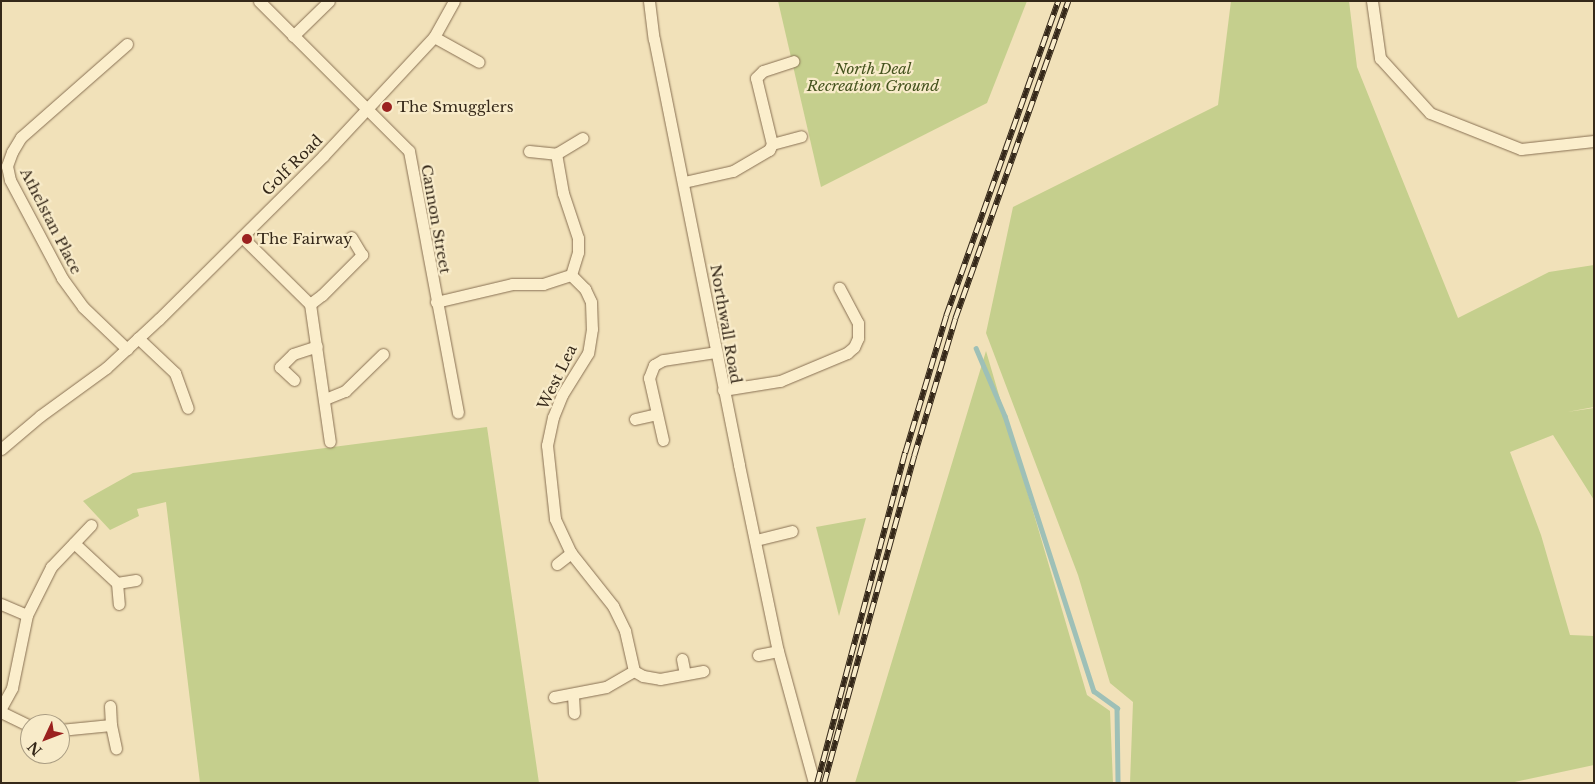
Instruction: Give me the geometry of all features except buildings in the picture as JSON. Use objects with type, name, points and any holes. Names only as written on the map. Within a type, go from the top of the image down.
[{"type":"street","name":"Cannon Street","points":[[259,1],[409,151],[458,412]]},
{"type":"street","points":[[293,36],[329,1]]},
{"type":"street","name":"Golf Road","points":[[1,449],[128,349],[242,237],[434,37],[454,1]]},
{"type":"street","name":"Northwall Road","points":[[649,1],[654,39],[684,182],[723,390],[778,650],[814,783]]},
{"type":"street","points":[[1372,1],[1380,58],[1430,113],[1521,149],[1594,141]]},
{"type":"street","points":[[434,37],[479,62]]},
{"type":"street","name":"Athelstan Place","points":[[127,44],[21,137],[12,152],[7,166],[10,180],[62,278],[83,307],[128,349]]},
{"type":"street","points":[[684,182],[733,170],[769,150],[772,144],[756,78],[763,72],[793,61]]},
{"type":"street","points":[[772,144],[801,136]]},
{"type":"street","points":[[528,150],[556,154],[583,138]]},
{"type":"street","points":[[436,302],[512,284],[543,284],[572,275],[578,252],[578,238],[563,193],[556,154]]},
{"type":"street","points":[[242,237],[310,304],[330,442]]},
{"type":"street","points":[[310,304],[322,295],[362,255],[351,237]]},
{"type":"street","name":"West Lea","points":[[572,275],[584,289],[591,302],[592,329],[588,352],[562,395],[553,418],[547,445],[555,519],[571,554],[613,606],[625,631],[634,671]]},
{"type":"street","points":[[723,390],[780,381],[846,353],[854,347],[858,338],[858,323],[839,288]]},
{"type":"street","points":[[138,338],[175,373],[188,408]]},
{"type":"street","points":[[294,380],[280,367],[293,354],[317,346]]},
{"type":"street","points":[[663,440],[649,378],[654,365],[663,360],[716,352]]},
{"type":"street","points":[[325,399],[345,391],[383,354]]},
{"type":"street","points":[[635,419],[656,414]]},
{"type":"street","points":[[20,720],[1,710],[12,688],[27,615],[51,568],[91,525]]},
{"type":"street","points":[[756,540],[792,531]]},
{"type":"street","points":[[74,543],[117,583],[119,604]]},
{"type":"street","points":[[557,564],[571,554]]},
{"type":"street","points":[[117,583],[136,580]]},
{"type":"street","points":[[1,604],[27,615]]},
{"type":"street","points":[[758,655],[778,650]]},
{"type":"street","points":[[682,659],[685,674]]},
{"type":"street","points":[[554,698],[606,687],[634,671],[643,676],[660,680],[702,671]]},
{"type":"street","points":[[573,695],[574,713]]},
{"type":"street","points":[[110,706],[111,725],[116,748]]},
{"type":"street","points":[[70,729],[111,725]]},
{"type":"green space","name":"North Deal Recreation Ground","points":[[778,1],[1027,1],[987,103],[821,187]]},
{"type":"green space","points":[[1231,1],[1349,1],[1357,67],[1458,318],[1549,272],[1594,265],[1594,407],[1567,412],[1594,408],[1594,500],[1553,435],[1510,452],[1541,535],[1570,635],[1594,636],[1594,765],[1510,783],[1130,783],[1133,702],[1110,683],[1078,575],[986,333],[1013,207],[1218,105]]},
{"type":"green space","points":[[986,351],[1087,695],[1110,711],[1113,783],[855,783]]},
{"type":"green space","points":[[487,427],[539,783],[200,783],[166,502],[137,509],[139,516],[110,530],[83,501],[133,473]]},
{"type":"green space","points":[[866,518],[839,616],[816,527]]},
{"type":"waterway","points":[[976,348],[1005,416],[1094,691],[1117,708],[1118,783]]},
{"type":"railway","points":[[817,783],[905,453],[946,316],[1058,1]]},
{"type":"railway","points":[[824,783],[914,456],[955,319],[1068,1]]},
{"type":"place","name":"The Smugglers","points":[[387,107]]},
{"type":"place","name":"The Fairway","points":[[247,239]]}]
